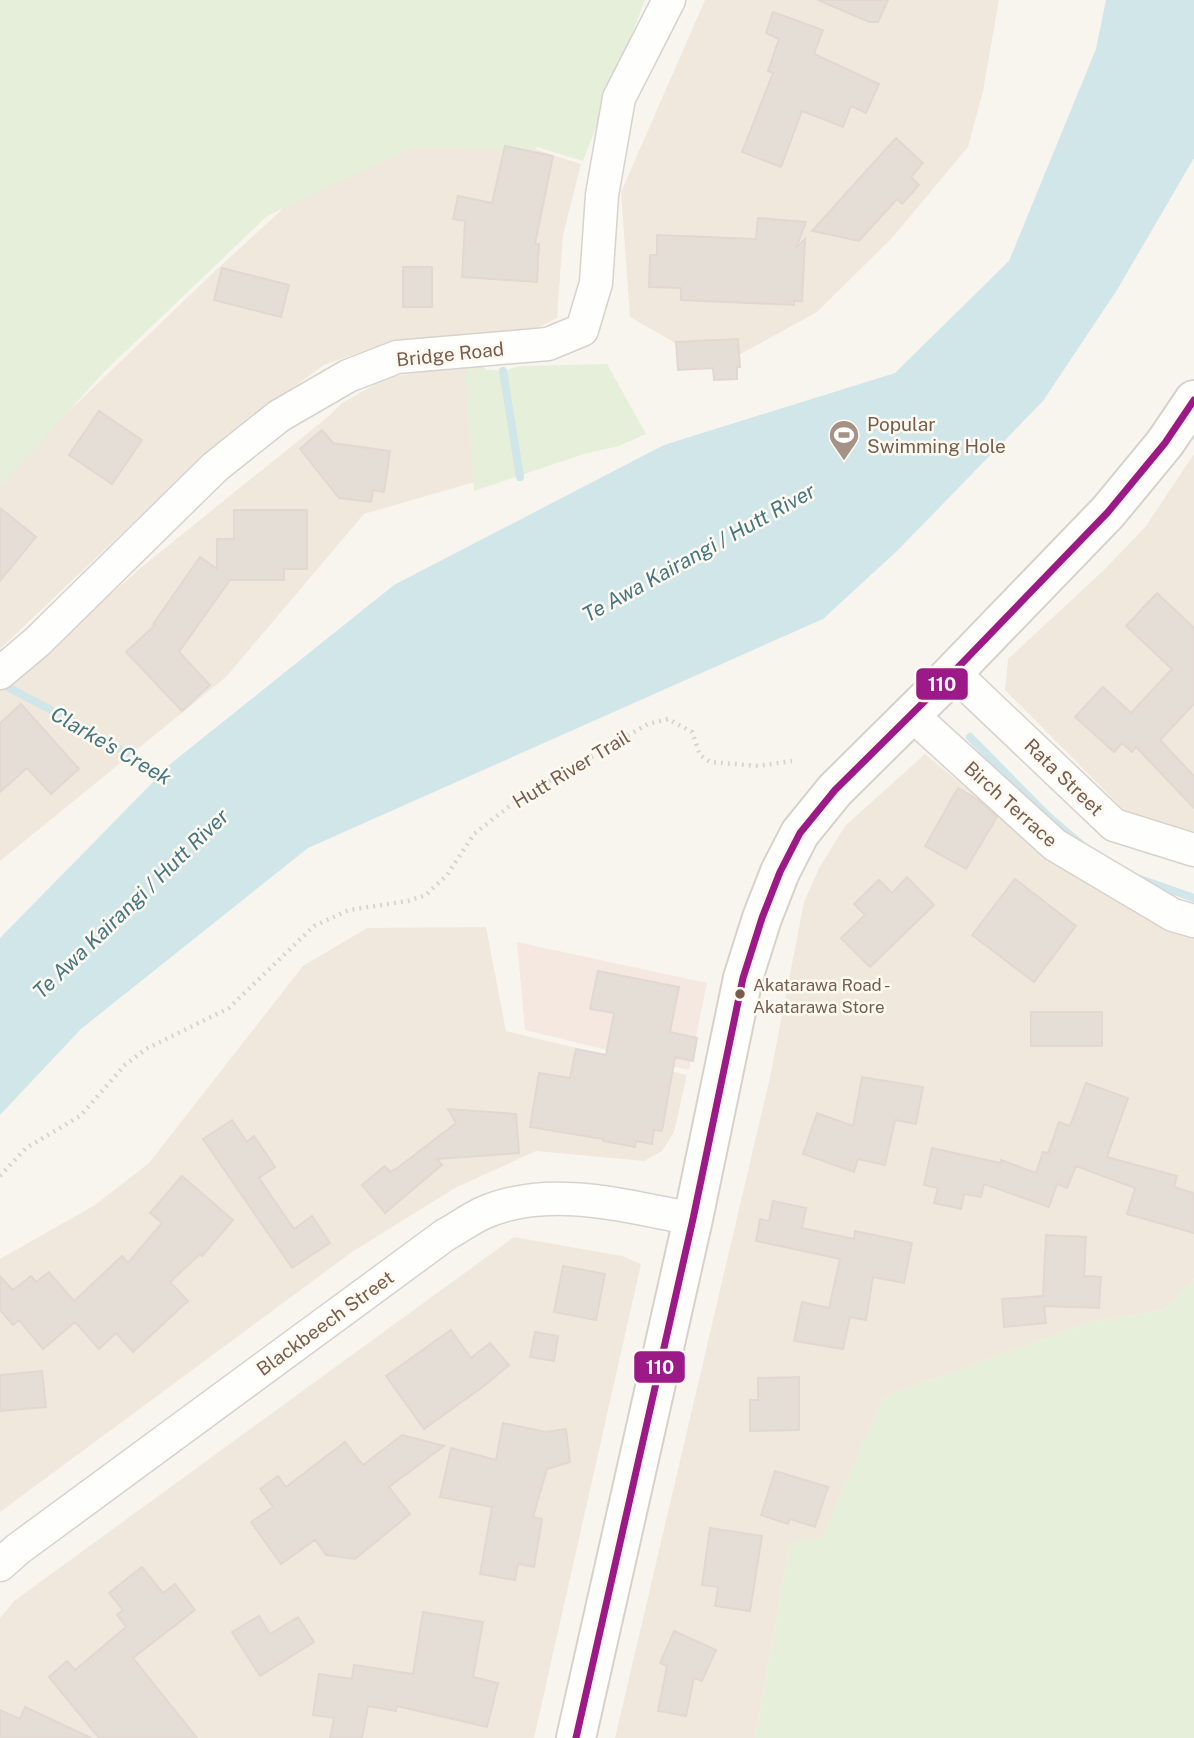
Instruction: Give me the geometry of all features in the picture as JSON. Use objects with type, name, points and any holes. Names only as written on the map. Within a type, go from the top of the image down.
[{"type":"street","name":"Bridge Road","points":[[0,673],[37,642],[215,467],[279,416],[348,376],[397,357],[548,344],[582,330],[596,283],[601,195],[619,98],[669,0]]},
{"type":"street","points":[[576,1738],[743,978],[780,872],[800,833],[835,790],[1108,512],[1165,443],[1194,400]]},
{"type":"street","name":"Rata Street","points":[[953,672],[1114,825],[1194,850]]},
{"type":"street","name":"Birch Terrace","points":[[911,714],[1055,845],[1173,915],[1194,920]]},
{"type":"street","name":"Blackbeech Street","points":[[0,1565],[18,1549],[445,1235],[484,1213],[517,1203],[548,1199],[585,1200],[692,1219]]},
{"type":"path","name":"Hutt River Trail","points":[[0,1176],[26,1147],[80,1116],[125,1065],[146,1049],[229,1008],[314,926],[349,910],[408,901],[426,895],[447,876],[474,834],[521,797],[648,724],[668,719],[691,732],[700,755],[710,762],[758,766],[792,761]]},
{"type":"shaded area","points":[[705,0],[999,0],[983,91],[968,147],[892,238],[817,312],[717,367],[630,317],[621,192]]},
{"type":"shaded area","points":[[491,135],[581,164],[563,235],[557,318],[531,331],[386,343],[324,365],[216,444],[0,649],[0,477],[215,271],[349,148]]},
{"type":"shaded area","points":[[484,363],[502,474],[364,514],[226,677],[0,861],[0,689],[149,561],[342,403],[388,377]]},
{"type":"shaded area","points":[[1194,454],[1194,832],[1136,822],[1005,690],[1008,659],[1106,568],[1146,526]]},
{"type":"shaded area","points":[[925,754],[1028,838],[1194,933],[1194,1279],[1164,1310],[1091,1322],[884,1397],[822,1538],[790,1544],[755,1738],[615,1738],[770,1077],[804,902],[819,868],[845,826]]},
{"type":"shaded area","points":[[486,927],[506,1031],[687,1075],[674,1132],[662,1151],[644,1161],[536,1151],[455,1188],[352,1252],[0,1512],[0,1259],[95,1205],[149,1163],[303,966],[367,928]]},
{"type":"shaded area","points":[[517,942],[707,983],[689,1070],[525,1030]]},
{"type":"shaded area","points":[[514,1237],[622,1256],[641,1264],[534,1738],[0,1738],[0,1618],[14,1601]]},
{"type":"green space","points":[[0,0],[645,0],[583,161],[537,147],[535,151],[414,147],[267,216],[104,372],[0,487]]},
{"type":"green space","points":[[607,364],[646,434],[619,446],[584,454],[474,491],[465,368],[503,371],[520,366]]},
{"type":"green space","points":[[1194,1279],[1194,1738],[755,1738],[790,1544],[822,1537],[884,1397],[1091,1322],[1164,1310]]},
{"type":"water","name":"Te Awa Kairangi / Hutt River","points":[[1106,0],[1194,0],[1194,158],[1117,290],[1043,401],[898,550],[823,619],[308,848],[81,1029],[0,1115],[0,938],[158,777],[196,793],[159,773],[394,585],[664,445],[895,373],[1009,261],[1096,49]]},
{"type":"building","points":[[818,0],[888,0],[878,22],[869,22]]},
{"type":"building","points":[[773,12],[823,30],[814,54],[879,84],[866,113],[851,106],[843,127],[802,111],[781,167],[742,152],[773,73],[768,71],[779,39],[766,33]]},
{"type":"building","points":[[896,138],[923,163],[911,177],[919,185],[902,204],[897,199],[859,241],[812,231]]},
{"type":"building","points":[[505,146],[553,156],[535,244],[539,244],[537,282],[462,277],[465,221],[453,219],[458,196],[492,203]]},
{"type":"building","points":[[758,218],[806,222],[796,248],[805,239],[802,301],[794,301],[794,305],[681,300],[681,288],[649,287],[650,255],[657,255],[657,235],[756,239]]},
{"type":"building","points":[[403,267],[432,267],[432,307],[403,307]]},
{"type":"building","points":[[222,268],[289,285],[281,317],[214,300]]},
{"type":"building","points":[[738,339],[740,367],[737,367],[737,379],[714,380],[713,368],[678,370],[676,342]]},
{"type":"building","points":[[99,411],[142,440],[112,484],[69,455]]},
{"type":"building","points":[[322,430],[333,443],[390,451],[384,492],[373,490],[371,502],[339,498],[300,449]]},
{"type":"building","points":[[0,508],[36,537],[0,581]]},
{"type":"building","points":[[234,510],[307,510],[307,569],[284,569],[284,580],[230,580],[179,652],[210,685],[182,711],[126,652],[155,625],[153,624],[200,557],[217,569],[217,539],[234,539]]},
{"type":"building","points":[[1157,593],[1194,628],[1194,704],[1160,740],[1194,776],[1194,808],[1136,747],[1132,752],[1122,743],[1114,752],[1075,717],[1103,687],[1131,713],[1172,669],[1126,626]]},
{"type":"building","points":[[21,704],[79,769],[51,794],[27,768],[0,792],[0,723]]},
{"type":"building","points":[[958,788],[977,799],[997,817],[966,869],[925,846]]},
{"type":"building","points":[[907,877],[934,905],[870,967],[841,938],[865,915],[854,904],[879,880],[892,893]]},
{"type":"building","points":[[1015,879],[1076,926],[1034,982],[972,935]]},
{"type":"building","points":[[598,971],[679,987],[670,1032],[697,1038],[693,1061],[675,1057],[662,1131],[654,1130],[652,1144],[636,1141],[635,1147],[530,1127],[539,1073],[570,1078],[576,1049],[606,1055],[614,1013],[590,1009]]},
{"type":"building","points":[[1031,1012],[1102,1012],[1102,1046],[1031,1046]]},
{"type":"building","points":[[862,1077],[923,1087],[916,1124],[895,1120],[885,1165],[858,1159],[854,1172],[803,1154],[817,1113],[853,1126]]},
{"type":"building","points":[[1086,1083],[1128,1098],[1107,1157],[1177,1176],[1174,1187],[1194,1193],[1194,1233],[1127,1214],[1135,1188],[1076,1166],[1067,1188],[1057,1184],[1049,1207],[984,1184],[981,1197],[964,1194],[961,1209],[934,1203],[938,1188],[924,1185],[932,1148],[1000,1163],[1001,1160],[1036,1173],[1043,1152],[1048,1153],[1059,1122],[1070,1126]]},
{"type":"building","points":[[448,1109],[516,1114],[519,1153],[437,1159],[442,1165],[385,1213],[362,1185],[385,1166],[390,1172],[396,1169],[456,1123]]},
{"type":"building","points":[[232,1120],[247,1142],[254,1136],[275,1167],[259,1178],[294,1229],[312,1216],[330,1243],[292,1268],[203,1139]]},
{"type":"building","points":[[182,1176],[233,1220],[202,1256],[200,1254],[170,1282],[188,1301],[133,1352],[116,1333],[99,1349],[75,1322],[43,1349],[19,1320],[13,1325],[0,1310],[0,1276],[13,1290],[31,1276],[36,1282],[49,1272],[74,1301],[122,1256],[128,1263],[162,1223],[150,1213]]},
{"type":"building","points":[[773,1201],[806,1208],[802,1228],[854,1239],[855,1231],[912,1243],[904,1283],[873,1277],[866,1320],[850,1317],[843,1349],[794,1341],[802,1302],[829,1308],[840,1259],[756,1241],[760,1219],[769,1221]]},
{"type":"building","points":[[1046,1235],[1086,1237],[1084,1276],[1101,1277],[1099,1308],[1044,1306],[1046,1323],[1004,1327],[1002,1299],[1043,1296]]},
{"type":"building","points":[[563,1266],[605,1274],[596,1320],[554,1312]]},
{"type":"building","points":[[451,1330],[471,1358],[490,1343],[509,1365],[424,1429],[386,1376]]},
{"type":"building","points":[[535,1332],[558,1336],[554,1361],[530,1357]]},
{"type":"building","points":[[42,1371],[46,1407],[0,1411],[0,1375]]},
{"type":"building","points":[[799,1377],[799,1430],[750,1431],[750,1400],[758,1400],[758,1378]]},
{"type":"building","points":[[503,1423],[546,1432],[566,1429],[570,1462],[547,1469],[533,1517],[542,1519],[534,1567],[518,1564],[515,1580],[480,1574],[492,1507],[440,1497],[451,1448],[496,1460]]},
{"type":"building","points":[[402,1435],[444,1446],[389,1487],[410,1514],[355,1559],[326,1555],[315,1540],[281,1564],[251,1522],[273,1507],[260,1489],[278,1476],[286,1487],[345,1442],[363,1465]]},
{"type":"building","points":[[775,1471],[828,1487],[815,1527],[790,1519],[788,1524],[761,1515]]},
{"type":"building","points":[[710,1528],[762,1536],[750,1611],[715,1606],[718,1587],[702,1585]]},
{"type":"building","points":[[142,1567],[163,1593],[175,1584],[195,1610],[133,1658],[197,1738],[99,1738],[49,1677],[67,1661],[75,1670],[126,1627],[117,1615],[123,1610],[109,1593]]},
{"type":"building","points":[[423,1612],[483,1622],[473,1677],[498,1683],[487,1727],[397,1706],[396,1711],[368,1706],[362,1738],[330,1738],[334,1718],[313,1715],[319,1674],[352,1679],[354,1665],[413,1674]]},
{"type":"building","points":[[259,1616],[270,1634],[298,1617],[314,1642],[260,1676],[232,1632]]},
{"type":"building","points":[[674,1631],[716,1650],[702,1681],[694,1678],[686,1716],[658,1711],[667,1666],[660,1663]]},
{"type":"building","points":[[25,1707],[91,1738],[0,1738],[0,1710],[20,1719]]},
{"type":"waterway","points":[[503,371],[520,477]]},
{"type":"waterway","name":"Clarke's Creek","points":[[0,683],[87,729],[191,793]]},
{"type":"waterway","points":[[970,737],[1048,816],[1082,845]]},
{"type":"waterway","points":[[1137,878],[1194,898]]},
{"type":"transit line","name":"110","points":[[576,1738],[693,1219],[743,978],[780,872],[800,833],[835,790],[1108,512],[1165,443],[1194,400]]},
{"type":"place","name":"Popular Swimming Hole","points":[[844,462]]},
{"type":"place","name":"Akatarawa Road - Akatarawa Store","points":[[740,994]]}]
